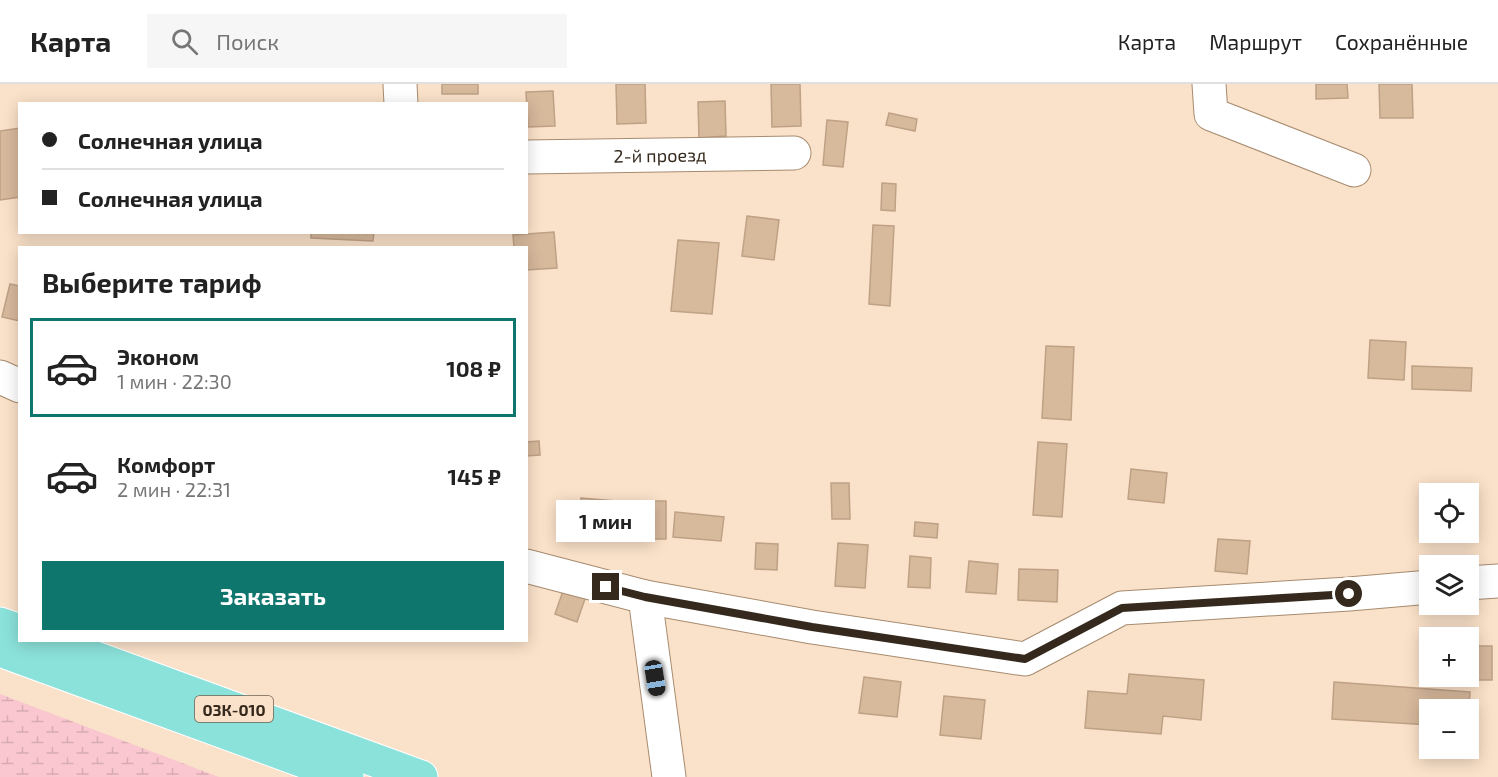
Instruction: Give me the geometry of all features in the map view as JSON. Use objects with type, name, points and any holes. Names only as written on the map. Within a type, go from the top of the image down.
[{"type":"main road","points":[[0,624],[18,630]]},
{"type":"main road","name":"03К-010","points":[[51,642],[421,777]]},
{"type":"main road","points":[[0,650],[347,777]]},
{"type":"street","points":[[400,84],[401,102]]},
{"type":"street","points":[[1209,84],[1211,114],[1354,170]]},
{"type":"street","name":"2-й проезд","points":[[528,157],[794,153]]},
{"type":"street","points":[[0,377],[18,385]]},
{"type":"street","points":[[528,567],[645,597],[812,627],[1025,659],[1122,608],[1419,588]]},
{"type":"street","points":[[1479,582],[1498,580]]},
{"type":"street","points":[[645,597],[669,777]]},
{"type":"green space","points":[[0,694],[219,777],[0,777]]},
{"type":"building","points":[[442,84],[478,84],[478,94],[442,94]]},
{"type":"building","points":[[616,84],[645,84],[646,123],[617,124]]},
{"type":"building","points":[[771,84],[800,84],[801,126],[772,127]]},
{"type":"building","points":[[1316,84],[1347,84],[1348,98],[1316,99]]},
{"type":"building","points":[[1379,84],[1412,84],[1413,118],[1380,118]]},
{"type":"building","points":[[553,91],[555,126],[528,127],[526,92]]},
{"type":"building","points":[[725,101],[726,136],[699,138],[698,102]]},
{"type":"building","points":[[889,113],[917,119],[915,131],[886,125]]},
{"type":"building","points":[[827,120],[848,122],[843,167],[823,165]]},
{"type":"building","points":[[18,128],[18,197],[0,200],[0,131]]},
{"type":"building","points":[[882,183],[896,184],[895,211],[881,210]]},
{"type":"building","points":[[747,216],[779,220],[774,260],[742,256]]},
{"type":"building","points":[[873,225],[894,226],[890,306],[869,304]]},
{"type":"building","points":[[554,232],[557,268],[528,270],[528,246],[514,246],[513,235]]},
{"type":"building","points":[[311,234],[374,234],[373,241],[311,238]]},
{"type":"building","points":[[678,240],[719,243],[712,314],[671,311]]},
{"type":"building","points":[[10,284],[18,286],[18,321],[2,317]]},
{"type":"building","points":[[1370,340],[1406,342],[1404,380],[1368,378]]},
{"type":"building","points":[[1046,346],[1074,347],[1071,420],[1042,418]]},
{"type":"building","points":[[1412,366],[1472,368],[1471,391],[1412,389]]},
{"type":"building","points":[[539,441],[540,455],[528,456],[528,442]]},
{"type":"building","points":[[1038,442],[1067,444],[1062,517],[1033,515]]},
{"type":"building","points":[[1131,469],[1167,473],[1164,503],[1128,499]]},
{"type":"building","points":[[831,483],[849,483],[850,519],[832,519]]},
{"type":"building","points":[[581,498],[616,501],[614,531],[579,529]]},
{"type":"building","points":[[629,501],[666,501],[666,539],[629,539]]},
{"type":"building","points":[[675,512],[724,517],[721,541],[673,537]]},
{"type":"building","points":[[915,522],[938,524],[937,538],[914,536]]},
{"type":"building","points":[[1218,539],[1250,541],[1247,574],[1215,571]]},
{"type":"building","points":[[756,543],[778,544],[777,570],[755,569]]},
{"type":"building","points":[[838,543],[868,545],[865,588],[835,586]]},
{"type":"building","points":[[910,556],[931,558],[930,588],[908,587]]},
{"type":"building","points":[[969,561],[998,564],[996,594],[966,592]]},
{"type":"building","points":[[1019,569],[1058,570],[1057,602],[1018,600]]},
{"type":"building","points":[[564,588],[586,596],[577,622],[555,614]]},
{"type":"building","points":[[1479,646],[1492,646],[1492,680],[1479,680]]},
{"type":"building","points":[[1129,674],[1204,680],[1201,720],[1163,716],[1161,734],[1085,728],[1088,691],[1127,694]]},
{"type":"building","points":[[864,677],[901,682],[897,717],[859,713]]},
{"type":"building","points":[[1334,682],[1470,692],[1470,699],[1419,699],[1419,724],[1332,719]]},
{"type":"building","points":[[944,696],[985,700],[981,739],[940,735]]},
{"type":"route","points":[[606,587],[645,597],[812,627],[1025,659],[1122,608],[1349,594]]}]
